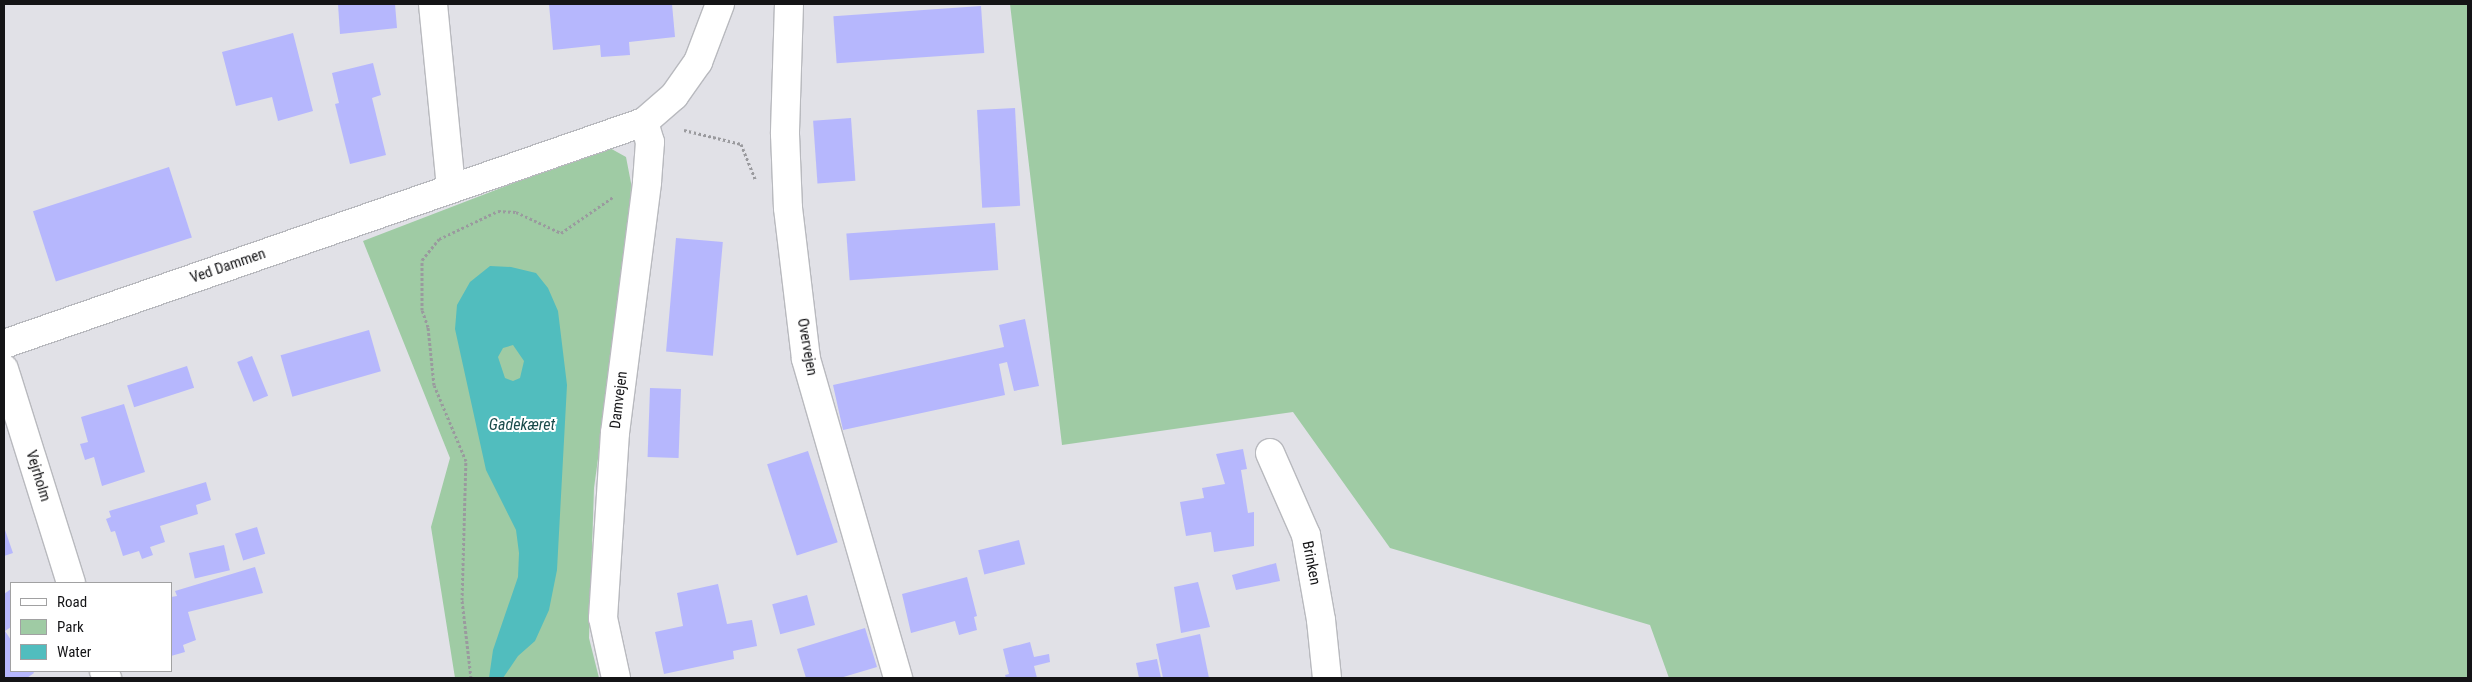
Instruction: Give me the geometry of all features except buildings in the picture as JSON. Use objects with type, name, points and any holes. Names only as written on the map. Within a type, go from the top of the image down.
[{"type":"street","points":[[433,4],[451,188]]},
{"type":"street","name":"Ved Dammen","points":[[4,344],[644,122],[674,96],[698,62],[720,4]]},
{"type":"street","name":"Overvejen","points":[[789,4],[785,134],[788,199],[806,359],[898,678]]},
{"type":"street","name":"Damvejen","points":[[616,678],[603,618],[615,434],[647,182],[650,142],[644,122]]},
{"type":"street","name":"Vejrholm","points":[[4,369],[71,582]]},
{"type":"street","name":"Brinken","points":[[1270,453],[1306,535],[1321,620],[1327,678]]},
{"type":"path","points":[[707,134],[741,144],[752,176]]},
{"type":"path","points":[[471,678],[462,600],[466,461],[434,385],[428,327],[422,310],[422,260],[439,239],[498,211],[516,212],[561,233],[608,200],[647,182]]},
{"type":"green space","points":[[1010,4],[2468,4],[2468,678],[1669,678],[1650,625],[1390,548],[1293,412],[1062,445]]},
{"type":"green space","points":[[608,147],[626,157],[631,183],[630,225],[594,488],[589,638],[599,678],[455,678],[431,527],[450,458],[363,241]]},
{"type":"water","name":"Gadekæret","points":[[490,266],[511,267],[536,273],[548,288],[558,311],[567,385],[557,570],[549,610],[535,641],[518,656],[503,678],[489,678],[493,650],[518,577],[519,553],[516,530],[486,470],[455,329],[457,305],[470,282]],"holes":[[[513,345],[524,361],[520,378],[513,381],[505,378],[498,357],[503,348]]]}]
